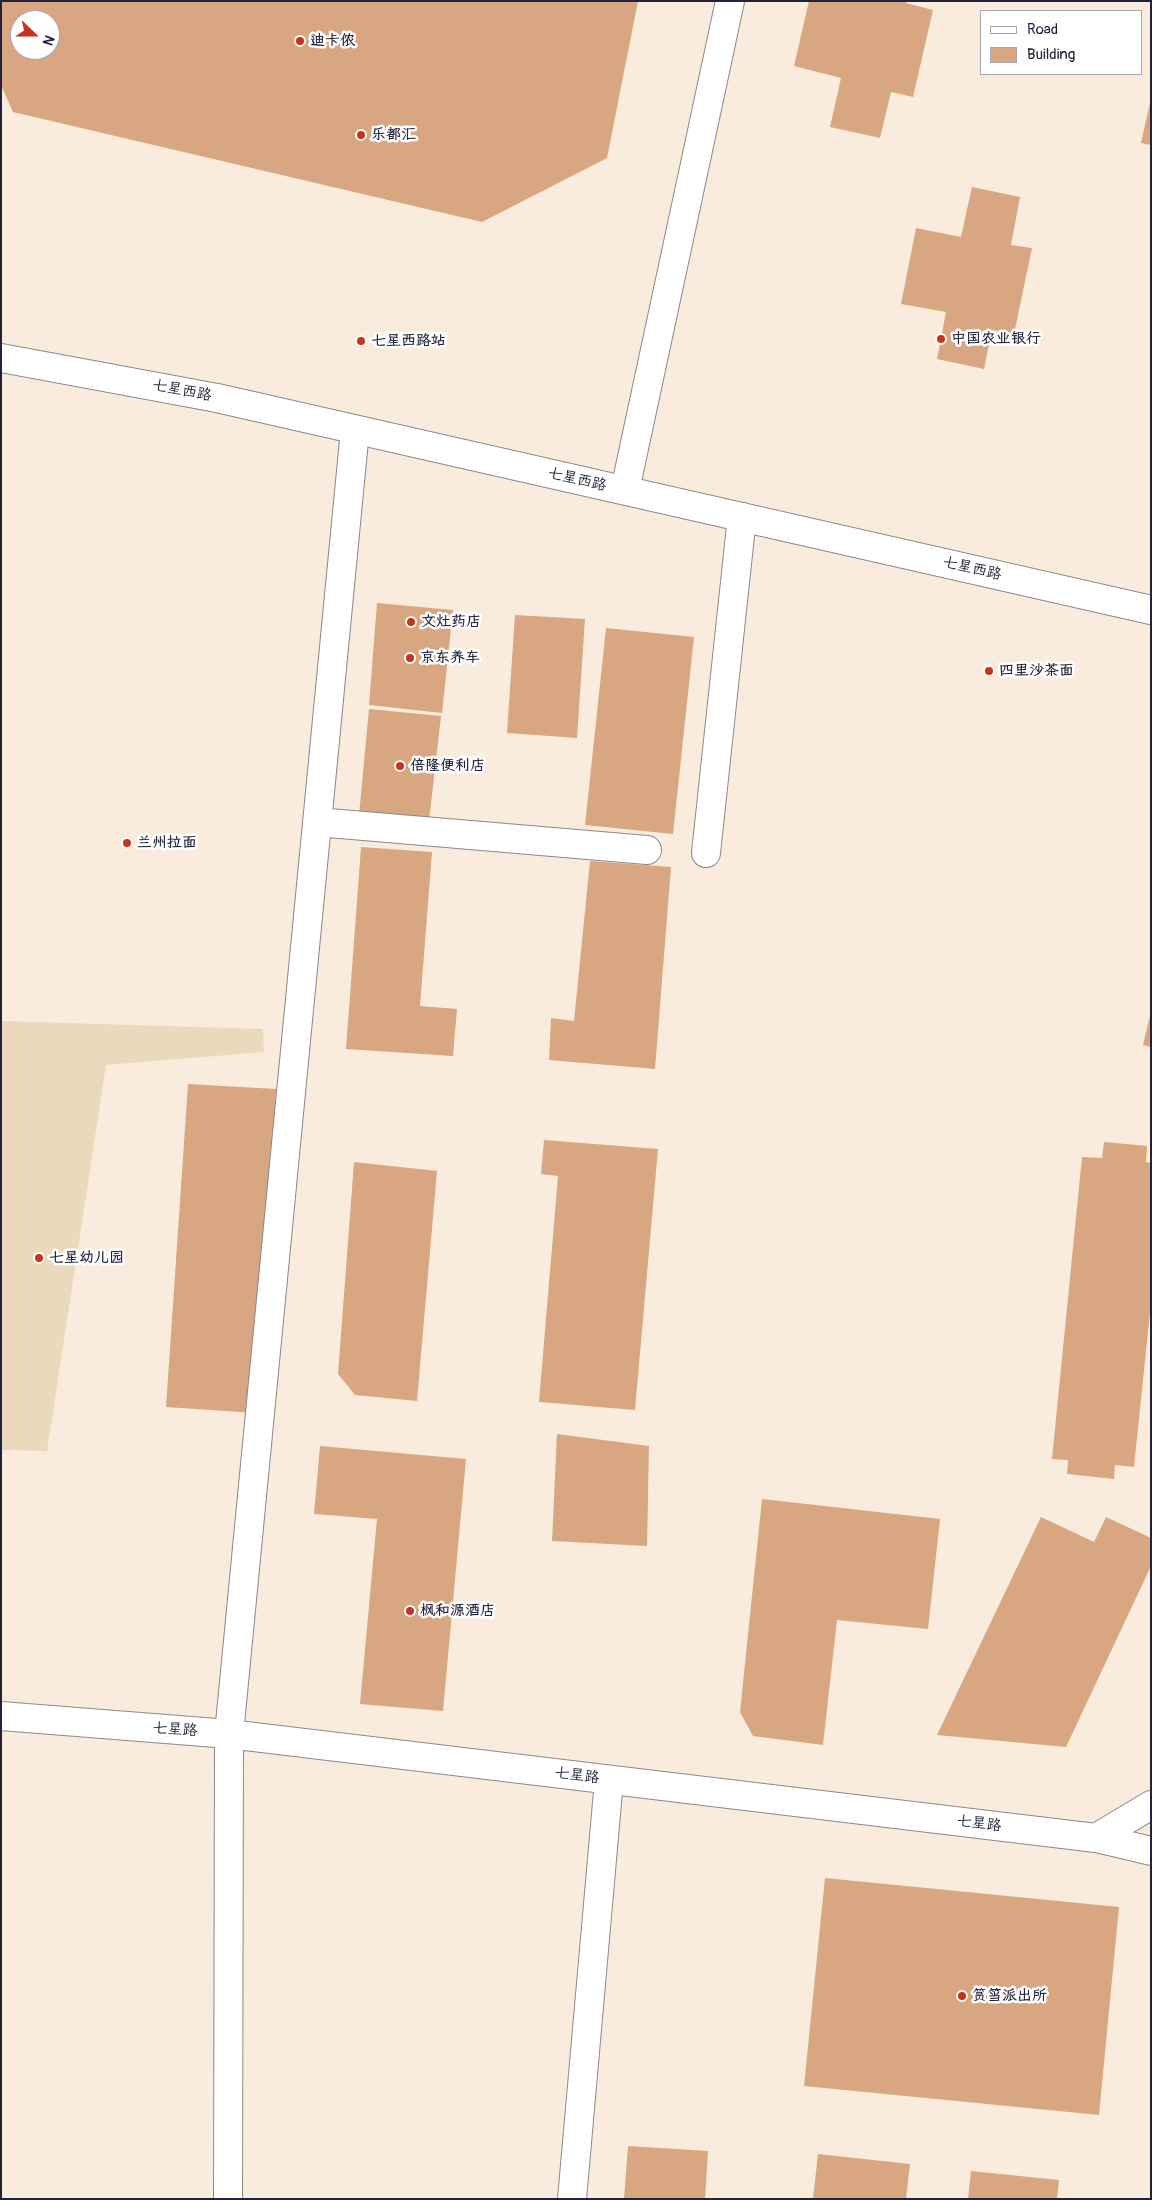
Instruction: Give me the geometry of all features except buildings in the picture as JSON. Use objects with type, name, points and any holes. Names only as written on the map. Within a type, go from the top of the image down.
[{"type":"street","points":[[625,490],[730,1]]},
{"type":"street","name":"七星西路","points":[[1,358],[218,398],[1151,610]]},
{"type":"street","points":[[228,2199],[229,1734],[355,430]]},
{"type":"street","points":[[706,853],[742,517]]},
{"type":"street","points":[[317,822],[647,850]]},
{"type":"street","name":"七星路","points":[[1,1716],[229,1734],[1096,1838],[1151,1851]]},
{"type":"street","points":[[572,2199],[609,1780]]},
{"type":"street","points":[[1096,1838],[1151,1805]]},
{"type":"shaded area","name":"七星幼儿园","points":[[1,1021],[263,1029],[264,1052],[106,1065],[47,1451],[1,1450]]},
{"type":"place","name":"迪卡侬","points":[[300,41]]},
{"type":"place","name":"乐都汇","points":[[361,135]]},
{"type":"place","name":"中国农业银行","points":[[941,339]]},
{"type":"place","name":"七星西路站","points":[[361,341]]},
{"type":"place","name":"文灶药店","points":[[411,622]]},
{"type":"place","name":"京东养车","points":[[410,658]]},
{"type":"place","name":"四里沙茶面","points":[[989,671]]},
{"type":"place","name":"倍隆便利店","points":[[400,766]]},
{"type":"place","name":"兰州拉面","points":[[127,843]]},
{"type":"place","name":"七星幼儿园","points":[[39,1258]]},
{"type":"place","name":"枫和源酒店","points":[[410,1611]]},
{"type":"place","name":"筼筜派出所","points":[[962,1996]]}]
